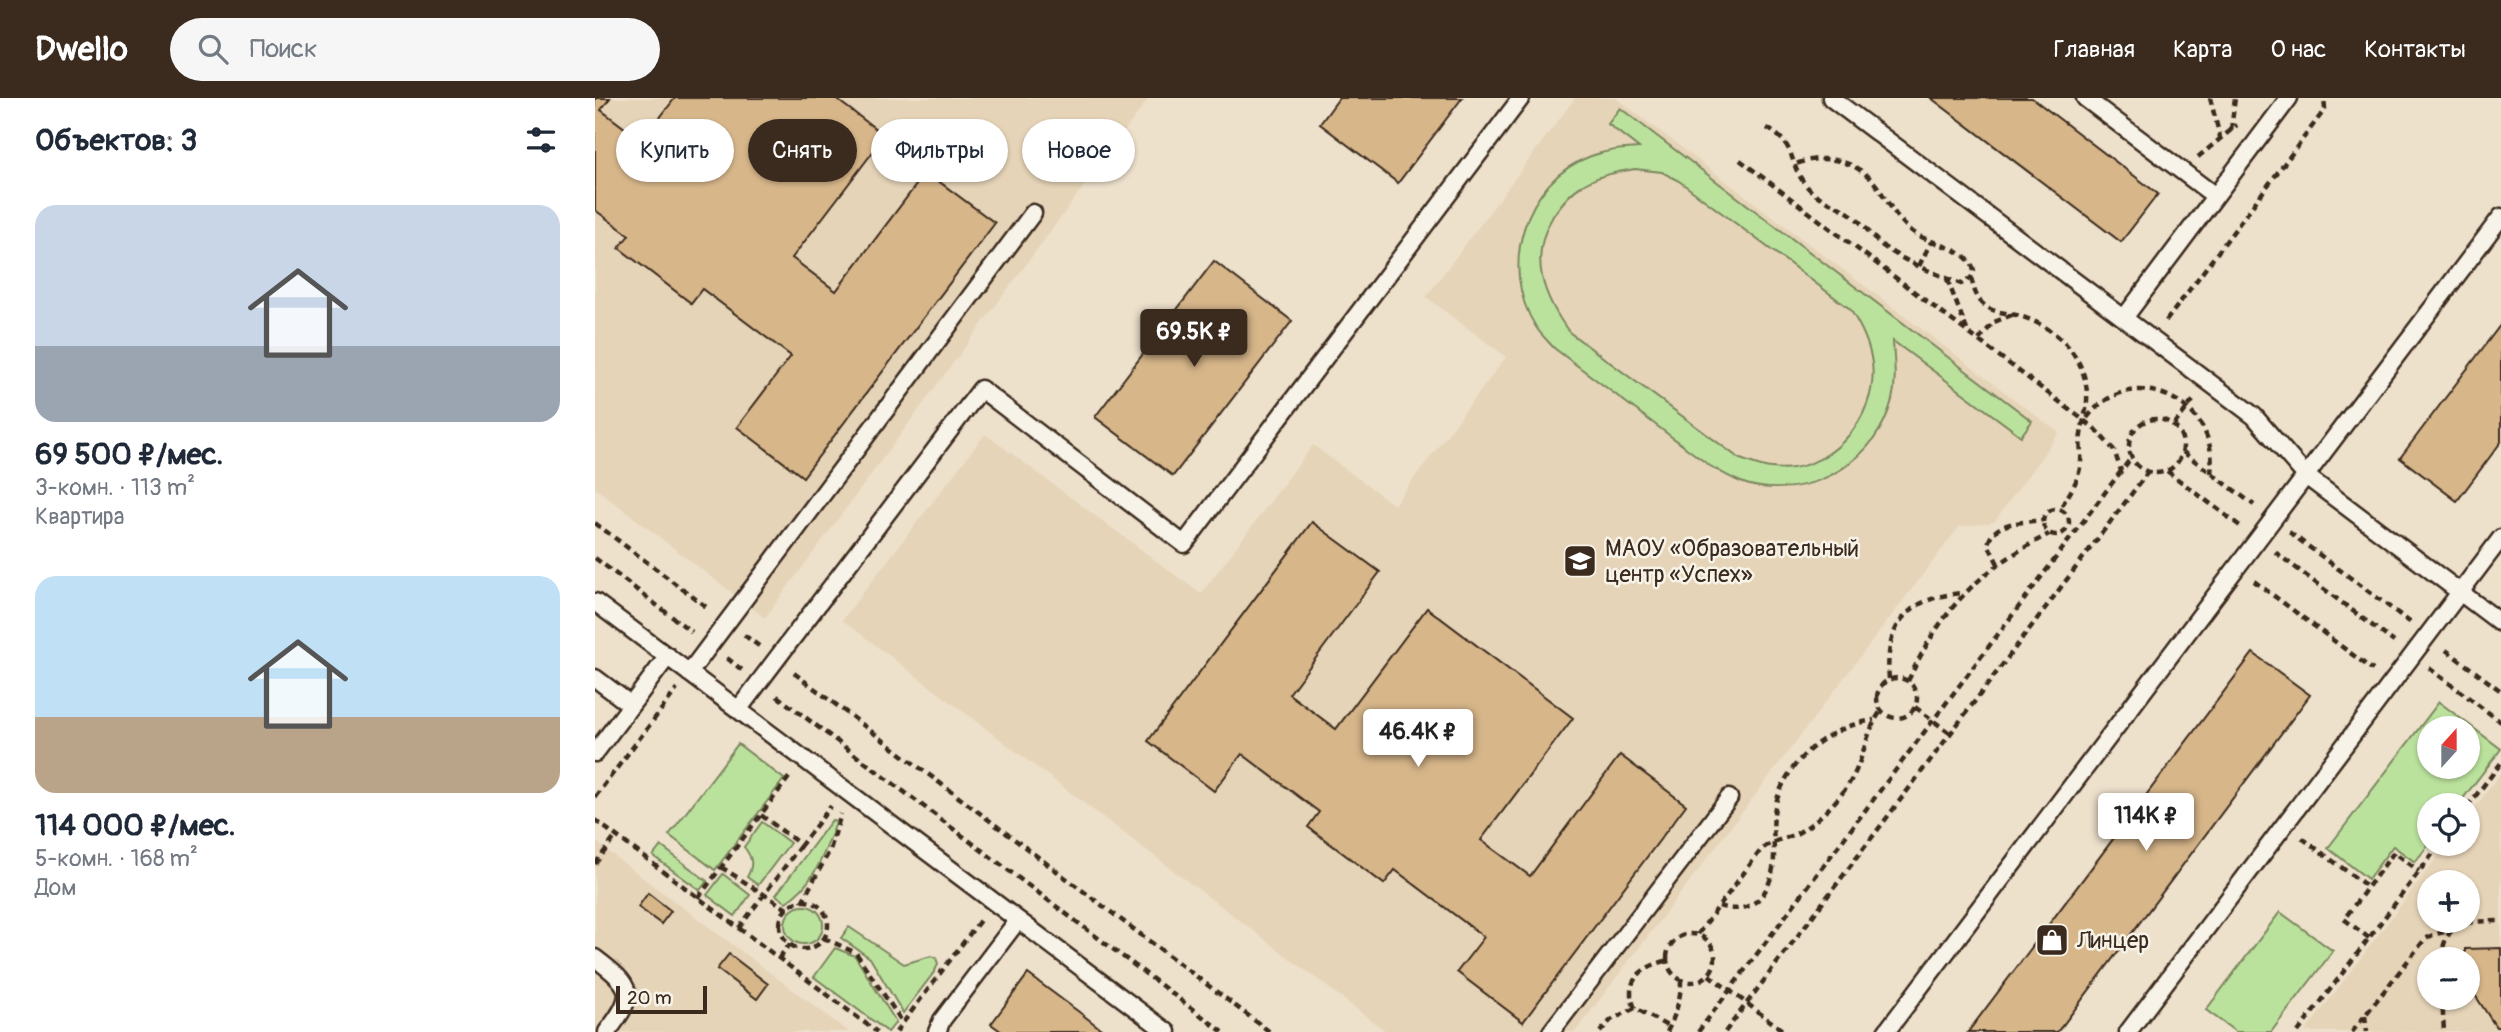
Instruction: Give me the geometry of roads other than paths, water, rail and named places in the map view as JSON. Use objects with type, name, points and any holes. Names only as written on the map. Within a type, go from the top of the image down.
[{"type":"lane","points":[[738,710],[981,388],[1184,544],[1521,98]]},
{"type":"lane","points":[[1831,98],[2254,416],[2306,475],[2501,622]]},
{"type":"lane","points":[[2085,98],[2215,196]]},
{"type":"lane","points":[[2124,318],[2289,98]]},
{"type":"lane","points":[[689,673],[1033,213]]},
{"type":"lane","points":[[1886,1032],[2501,217]]},
{"type":"lane","points":[[2128,1032],[2501,538]]},
{"type":"lane","points":[[595,602],[1167,1032]]},
{"type":"lane","points":[[595,753],[668,656]]},
{"type":"lane","points":[[595,678],[631,705]]},
{"type":"lane","points":[[1551,1032],[1729,798]]},
{"type":"lane","points":[[937,1032],[942,1020],[1018,920]]},
{"type":"lane","points":[[595,958],[620,977],[627,988],[627,1001],[622,1012],[607,1032]]},
{"type":"place","name":"МАОУ «Образовательный центр «Успех»","points":[[1580,561]]},
{"type":"place","name":"Линцер","points":[[2052,940]]}]
